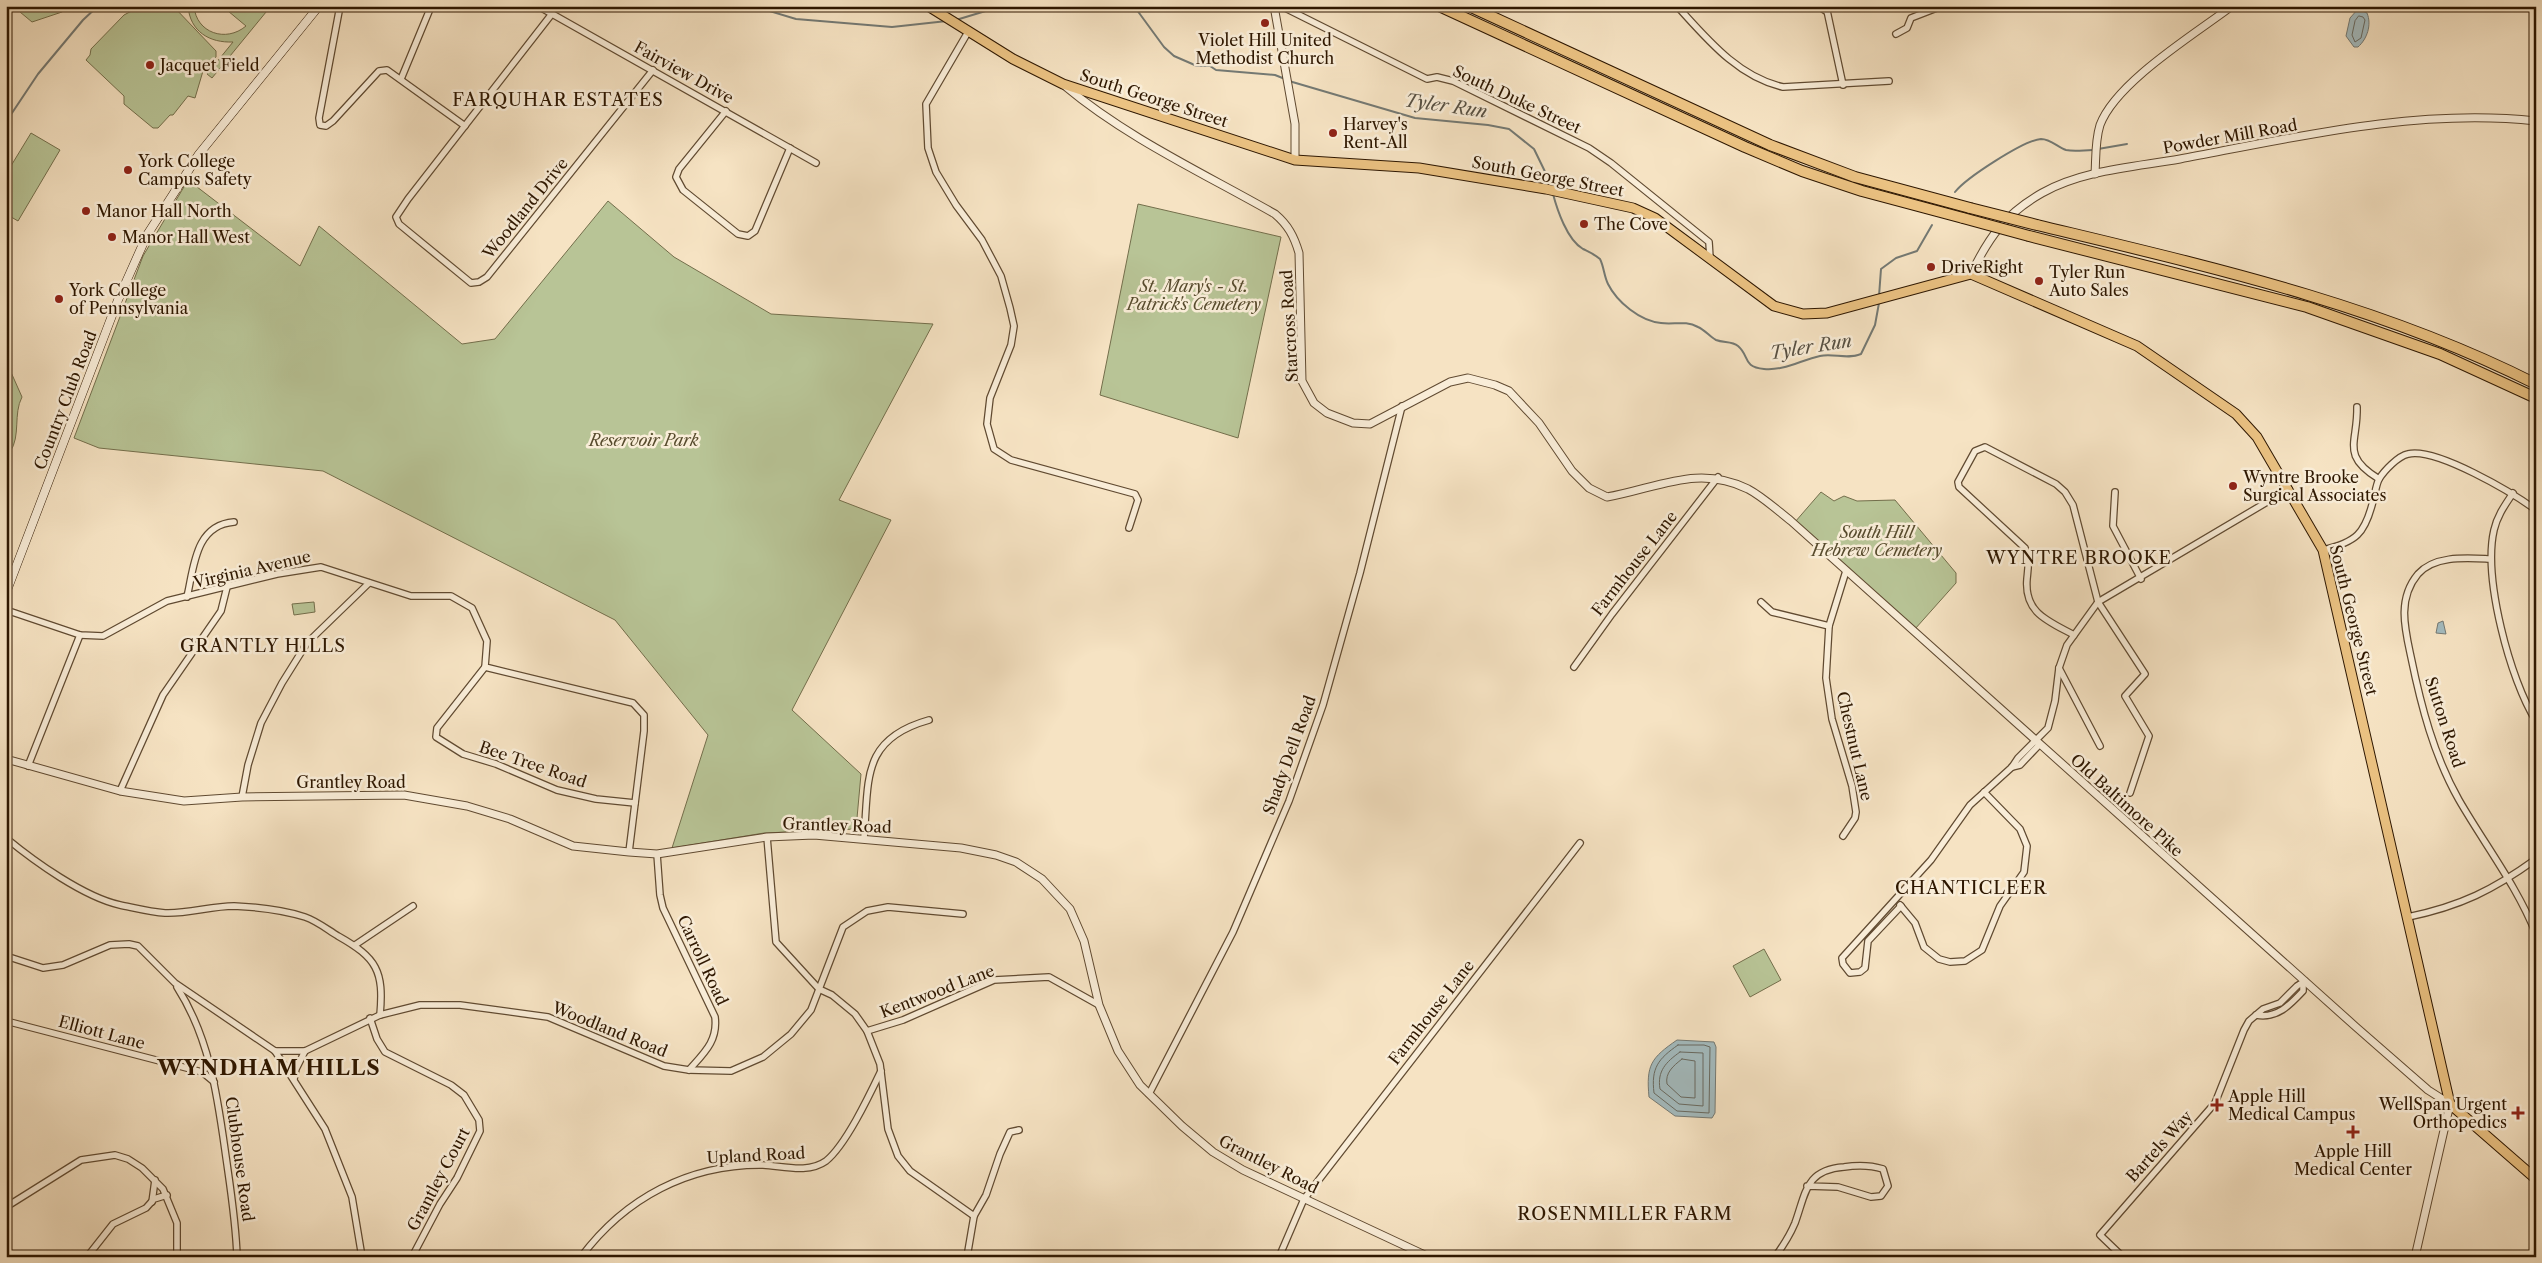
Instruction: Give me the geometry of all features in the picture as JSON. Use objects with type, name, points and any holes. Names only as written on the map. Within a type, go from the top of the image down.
[{"type":"highway","points":[[1439,6],[1736,143],[1802,171],[1855,190],[2029,236],[2172,270],[2307,307],[2440,354],[2536,398]]},
{"type":"highway","points":[[1469,6],[1779,148],[1855,177],[1970,208],[2185,261],[2337,302],[2437,340],[2536,384]]},
{"type":"main road","name":"Country Club Road","points":[[6,593],[115,309],[147,235],[199,154],[319,6]]},
{"type":"main road","name":"South George Street","points":[[928,6],[1030,68],[1063,84],[1295,160],[1419,168],[1558,191],[1617,203],[1644,212],[1710,258],[1761,299],[1789,312],[1814,315],[1971,274],[2137,346],[2236,414],[2247,425],[2269,455],[2323,550],[2450,1104]]},
{"type":"main road","points":[[2450,1104],[2536,1179]]},
{"type":"street","points":[[340,6],[319,118],[320,125],[326,126],[333,121],[379,71],[387,70],[465,126],[551,15]]},
{"type":"street","name":"Fairview Drive","points":[[538,6],[816,163]]},
{"type":"street","points":[[1274,6],[1295,124],[1295,160]]},
{"type":"street","name":"South Duke Street","points":[[1281,6],[1427,79],[1437,78],[1453,81],[1588,148],[1611,162],[1709,242],[1710,258]]},
{"type":"street","points":[[1677,6],[1733,64],[1770,84],[1782,87],[1890,81]]},
{"type":"street","points":[[1818,6],[1826,9],[1843,85]]},
{"type":"street","points":[[1896,34],[1907,28],[1911,18],[1942,6]]},
{"type":"street","points":[[2095,174],[2096,145],[2100,126],[2115,98],[2134,80],[2232,6]]},
{"type":"street","points":[[401,79],[430,9]]},
{"type":"street","points":[[968,32],[926,104],[928,148],[936,172],[956,205],[982,240],[1001,276],[1014,326],[1010,345],[990,398],[987,424],[990,440],[994,449],[1011,460],[1135,494],[1138,500],[1129,528]]},
{"type":"street","name":"Woodland Drive","points":[[465,126],[399,210],[396,217],[399,224],[471,283],[479,282],[487,277],[653,70]]},
{"type":"street","name":"Starcross Road","points":[[1063,84],[1083,100],[1148,141],[1274,214],[1288,227],[1299,253],[1302,381],[1314,403],[1327,413],[1353,423],[1370,424],[1450,382],[1468,378],[1509,391],[1538,423],[1572,471],[1597,494],[1607,497],[1687,478],[1718,477],[1750,490],[1791,521]]},
{"type":"street","points":[[726,111],[679,169],[676,177],[683,190],[738,234],[748,236],[755,231],[790,148]]},
{"type":"street","name":"Powder Mill Road","points":[[1971,274],[1989,239],[2010,215],[2042,193],[2078,178],[2392,123],[2472,117],[2536,121]]},
{"type":"street","name":"Shady Dell Road","points":[[1149,1094],[1233,932],[1289,801],[1328,687],[1402,406]]},
{"type":"street","points":[[2357,406],[2357,421],[2352,440],[2355,457],[2366,471],[2379,479]]},
{"type":"street","points":[[2074,635],[2044,619],[2034,609],[2026,592],[2029,560],[2025,548],[1959,487],[1958,482],[1975,451],[1985,447],[2056,484],[2065,492],[2073,505],[2098,602],[2145,674],[2125,696],[2149,736],[2130,793]]},
{"type":"street","points":[[2323,550],[2343,545],[2359,535],[2368,521],[2379,479],[2392,465],[2408,454],[2422,455],[2455,464],[2513,493],[2536,510]]},
{"type":"street","name":"Farmhouse Lane","points":[[1574,667],[1606,621],[1718,477]]},
{"type":"street","points":[[1901,906],[1868,942],[1865,968],[1860,972],[1850,973],[1843,964],[1842,958],[1931,860],[1966,810],[2037,743],[2048,728],[2051,720],[2058,668],[2074,635],[2098,602],[2141,579],[2289,490]]},
{"type":"street","points":[[2115,492],[2113,526],[2141,579]]},
{"type":"street","points":[[2513,493],[2501,511],[2494,529],[2490,559],[2495,596],[2511,664],[2536,721]]},
{"type":"street","name":"Old Baltimore Pike","points":[[1791,521],[2304,983],[2428,1090],[2450,1104]]},
{"type":"street","points":[[187,597],[198,547],[213,528],[234,522]]},
{"type":"street","name":"Sutton Road","points":[[2490,559],[2454,558],[2432,564],[2419,574],[2405,601],[2404,624],[2419,696],[2440,761],[2459,799],[2508,879],[2536,934]]},
{"type":"street","name":"Virginia Avenue","points":[[6,610],[80,635],[103,636],[167,602],[277,574],[321,567],[411,596],[451,596],[472,608],[487,641],[485,667]]},
{"type":"street","name":"Chestnut Lane","points":[[1844,836],[1855,818],[1856,812],[1852,786],[1832,719],[1826,678],[1829,626],[1846,571]]},
{"type":"street","points":[[242,797],[248,765],[261,723],[282,683],[307,643],[369,584]]},
{"type":"street","points":[[120,792],[163,695],[220,611],[227,587]]},
{"type":"street","points":[[1761,602],[1772,612],[1829,626]]},
{"type":"street","points":[[28,766],[80,635]]},
{"type":"street","points":[[485,667],[633,703],[644,715],[644,731],[629,852]]},
{"type":"street","name":"Bee Tree Road","points":[[485,667],[437,728],[436,737],[464,754],[505,768],[557,790],[596,800],[635,803]]},
{"type":"street","points":[[2058,668],[2100,746]]},
{"type":"street","points":[[864,838],[870,777],[875,756],[888,739],[912,724],[929,720]]},
{"type":"street","name":"Grantley Road","points":[[6,759],[120,792],[184,800],[242,797],[404,795],[467,806],[510,819],[573,846],[629,852],[657,854],[768,837],[814,835],[981,850],[1016,862],[1042,879],[1063,900],[1077,923],[1091,967],[1099,1005],[1118,1051],[1129,1070],[1149,1094],[1182,1126],[1213,1152],[1243,1170],[1429,1257]]},
{"type":"street","points":[[1896,899],[1914,923],[1924,947],[1939,959],[1950,962],[1965,961],[1982,950],[2000,906],[2024,872],[2027,846],[2020,829],[1984,792]]},
{"type":"street","points":[[768,837],[776,942],[819,989],[832,995],[855,1014],[867,1031],[881,1070],[888,1129],[898,1156],[910,1171],[974,1216]]},
{"type":"street","points":[[6,838],[90,894],[118,905],[166,913],[233,906],[287,912],[307,918],[355,945],[370,958],[381,977],[380,1015]]},
{"type":"street","name":"Farmhouse Lane","points":[[1280,1257],[1304,1199],[1580,843]]},
{"type":"street","name":"Carroll Road","points":[[657,854],[663,908],[715,1017],[716,1029],[711,1045],[689,1070]]},
{"type":"street","points":[[2408,917],[2436,911],[2477,897],[2508,879],[2536,858]]},
{"type":"street","points":[[355,945],[412,906]]},
{"type":"street","name":"Woodland Road","points":[[275,1051],[305,1051],[370,1018],[420,1005],[460,1005],[548,1017],[664,1066],[689,1070],[731,1071],[763,1057],[791,1034],[811,1010],[843,928],[866,911],[888,907],[963,914]]},
{"type":"street","points":[[6,956],[43,968],[63,965],[110,945],[129,944],[138,946],[175,983],[275,1051],[325,1129],[352,1197],[362,1257]]},
{"type":"street","name":"Kentwood Lane","points":[[867,1031],[903,1020],[994,980],[1049,977],[1068,985],[1099,1005]]},
{"type":"street","name":"Clubhouse Road","points":[[175,983],[196,1018],[215,1083],[236,1223],[237,1257]]},
{"type":"street","name":"Bartels Way","points":[[2123,1257],[2100,1235],[2215,1103],[2244,1030],[2256,1015],[2274,1014],[2284,1010],[2303,990],[2304,983]]},
{"type":"street","name":"Grantley Court","points":[[370,1018],[377,1038],[385,1052],[451,1085],[464,1095],[479,1120],[480,1131],[473,1147],[412,1257]]},
{"type":"street","name":"Elliott Lane","points":[[6,1021],[202,1072],[215,1083]]},
{"type":"street","points":[[294,1079],[296,1069],[305,1051]]},
{"type":"street","name":"Upland Road","points":[[580,1257],[593,1240],[623,1212],[664,1185],[701,1172],[762,1165],[807,1168],[826,1161],[843,1140],[881,1070]]},
{"type":"street","points":[[2415,1257],[2450,1104]]},
{"type":"street","points":[[966,1257],[974,1216],[986,1195],[1000,1154],[1010,1132],[1019,1130]]},
{"type":"street","points":[[6,1207],[81,1160],[115,1155],[128,1159],[155,1180],[167,1195],[177,1223],[177,1257]]},
{"type":"street","points":[[1776,1257],[1786,1242],[1795,1222],[1807,1186],[1822,1172],[1834,1168],[1873,1166],[1883,1169],[1888,1186],[1881,1196],[1870,1198],[1838,1187],[1807,1186]]},
{"type":"street","points":[[152,1202],[155,1180]]},
{"type":"street","points":[[87,1257],[114,1224],[167,1195]]},
{"type":"green space","points":[[18,6],[69,6],[62,12],[32,22],[20,12]]},
{"type":"green space","name":"Jacquet Field","points":[[141,6],[173,6],[216,51],[216,57],[203,71],[195,98],[188,96],[173,115],[170,115],[158,128],[153,128],[124,104],[124,96],[86,60],[90,55],[91,49],[124,15]]},
{"type":"green space","points":[[188,6],[194,6],[200,23],[206,29],[221,34],[230,34],[246,26],[222,6],[271,6],[212,78],[207,74],[233,42],[209,38],[203,34],[193,23]]},
{"type":"green space","points":[[31,133],[60,150],[18,221],[6,214],[6,174]]},
{"type":"green space","name":"Reservoir Park","points":[[188,180],[300,266],[319,226],[462,344],[495,339],[608,201],[674,257],[771,314],[933,324],[839,500],[891,520],[792,710],[861,774],[856,829],[764,833],[672,848],[708,735],[615,620],[323,471],[99,448],[74,438],[143,256]]},
{"type":"green space","name":"St. Mary's - St. Patrick's Cemetery","points":[[1138,204],[1281,237],[1238,438],[1100,395]]},
{"type":"green space","points":[[6,352],[10,359],[6,361]]},
{"type":"green space","points":[[6,361],[22,397],[19,404],[15,439],[10,452],[6,451]]},
{"type":"green space","name":"South Hill Hebrew Cemetery","points":[[1821,492],[1834,501],[1844,496],[1857,501],[1895,500],[1956,573],[1956,583],[1915,629],[1795,522]]},
{"type":"green space","points":[[314,602],[315,612],[294,615],[292,604]]},
{"type":"green space","points":[[1764,949],[1781,980],[1750,997],[1733,966]]},
{"type":"water","points":[[2358,9],[2367,13],[2369,27],[2361,44],[2358,47],[2354,47],[2346,36],[2350,18]]},
{"type":"water","points":[[2443,621],[2446,634],[2436,633],[2438,623]]},
{"type":"water","points":[[1677,1040],[1714,1042],[1716,1047],[1715,1113],[1712,1118],[1675,1116],[1649,1097],[1648,1077],[1652,1063],[1661,1052]]},
{"type":"waterway","name":"Tyler Run","points":[[6,122],[38,74],[83,20],[98,6]]},
{"type":"waterway","name":"Tyler Run","points":[[753,6],[796,19],[892,27],[947,21]]},
{"type":"waterway","name":"Tyler Run","points":[[956,20],[1002,6]]},
{"type":"waterway","name":"Tyler Run","points":[[1134,6],[1164,47],[1174,56],[1197,66],[1210,66],[1216,70],[1275,75],[1285,79]]},
{"type":"waterway","name":"Tyler Run","points":[[1289,81],[1415,118],[1488,125],[1509,129],[1534,149],[1552,186]]},
{"type":"waterway","name":"Tyler Run","points":[[1955,192],[1971,178],[1996,161],[2033,141],[2045,139],[2069,151],[2093,150]]},
{"type":"waterway","name":"Tyler Run","points":[[2098,149],[2127,144]]},
{"type":"waterway","name":"Tyler Run","points":[[1553,194],[1560,216],[1572,239],[1577,245],[1600,259],[1612,291],[1630,310],[1645,319],[1653,321],[1693,325],[1716,340],[1736,344],[1742,350],[1749,363],[1757,368],[1779,368],[1825,355],[1856,356],[1861,354],[1875,325],[1879,303]]},
{"type":"waterway","name":"Tyler Run","points":[[1879,296],[1881,269],[1896,258],[1917,251],[1932,225]]},
{"type":"place","name":"Violet Hill United Methodist Church","points":[[1265,23]]},
{"type":"place","name":"Jacquet Field","points":[[150,65]]},
{"type":"place","name":"Harvey's Rent-All","points":[[1333,133]]},
{"type":"place","name":"York College Campus Safety","points":[[128,170]]},
{"type":"place","name":"Manor Hall North","points":[[86,211]]},
{"type":"place","name":"The Cove","points":[[1584,224]]},
{"type":"place","name":"Manor Hall West","points":[[112,237]]},
{"type":"place","name":"DriveRight","points":[[1931,267]]},
{"type":"place","name":"Tyler Run Auto Sales","points":[[2039,281]]},
{"type":"place","name":"York College of Pennsylvania","points":[[59,299]]},
{"type":"place","name":"Wyntre Brooke Surgical Associates","points":[[2233,486]]},
{"type":"place","name":"Apple Hill Medical Campus","points":[[2217,1105]]},
{"type":"place","name":"WellSpan Urgent Orthopedics","points":[[2518,1113]]},
{"type":"place","name":"Apple Hill Medical Center","points":[[2353,1132]]},
{"type":"district","name":"FARQUHAR ESTATES","points":[[558,100]]},
{"type":"district","name":"WYNTRE BROOKE","points":[[2079,558]]},
{"type":"district","name":"GRANTLY HILLS","points":[[263,646]]},
{"type":"district","name":"CHANTICLEER","points":[[1971,888]]},
{"type":"district","name":"WYNDHAM HILLS","points":[[269,1067]]},
{"type":"district","name":"ROSENMILLER FARM","points":[[1625,1214]]}]
